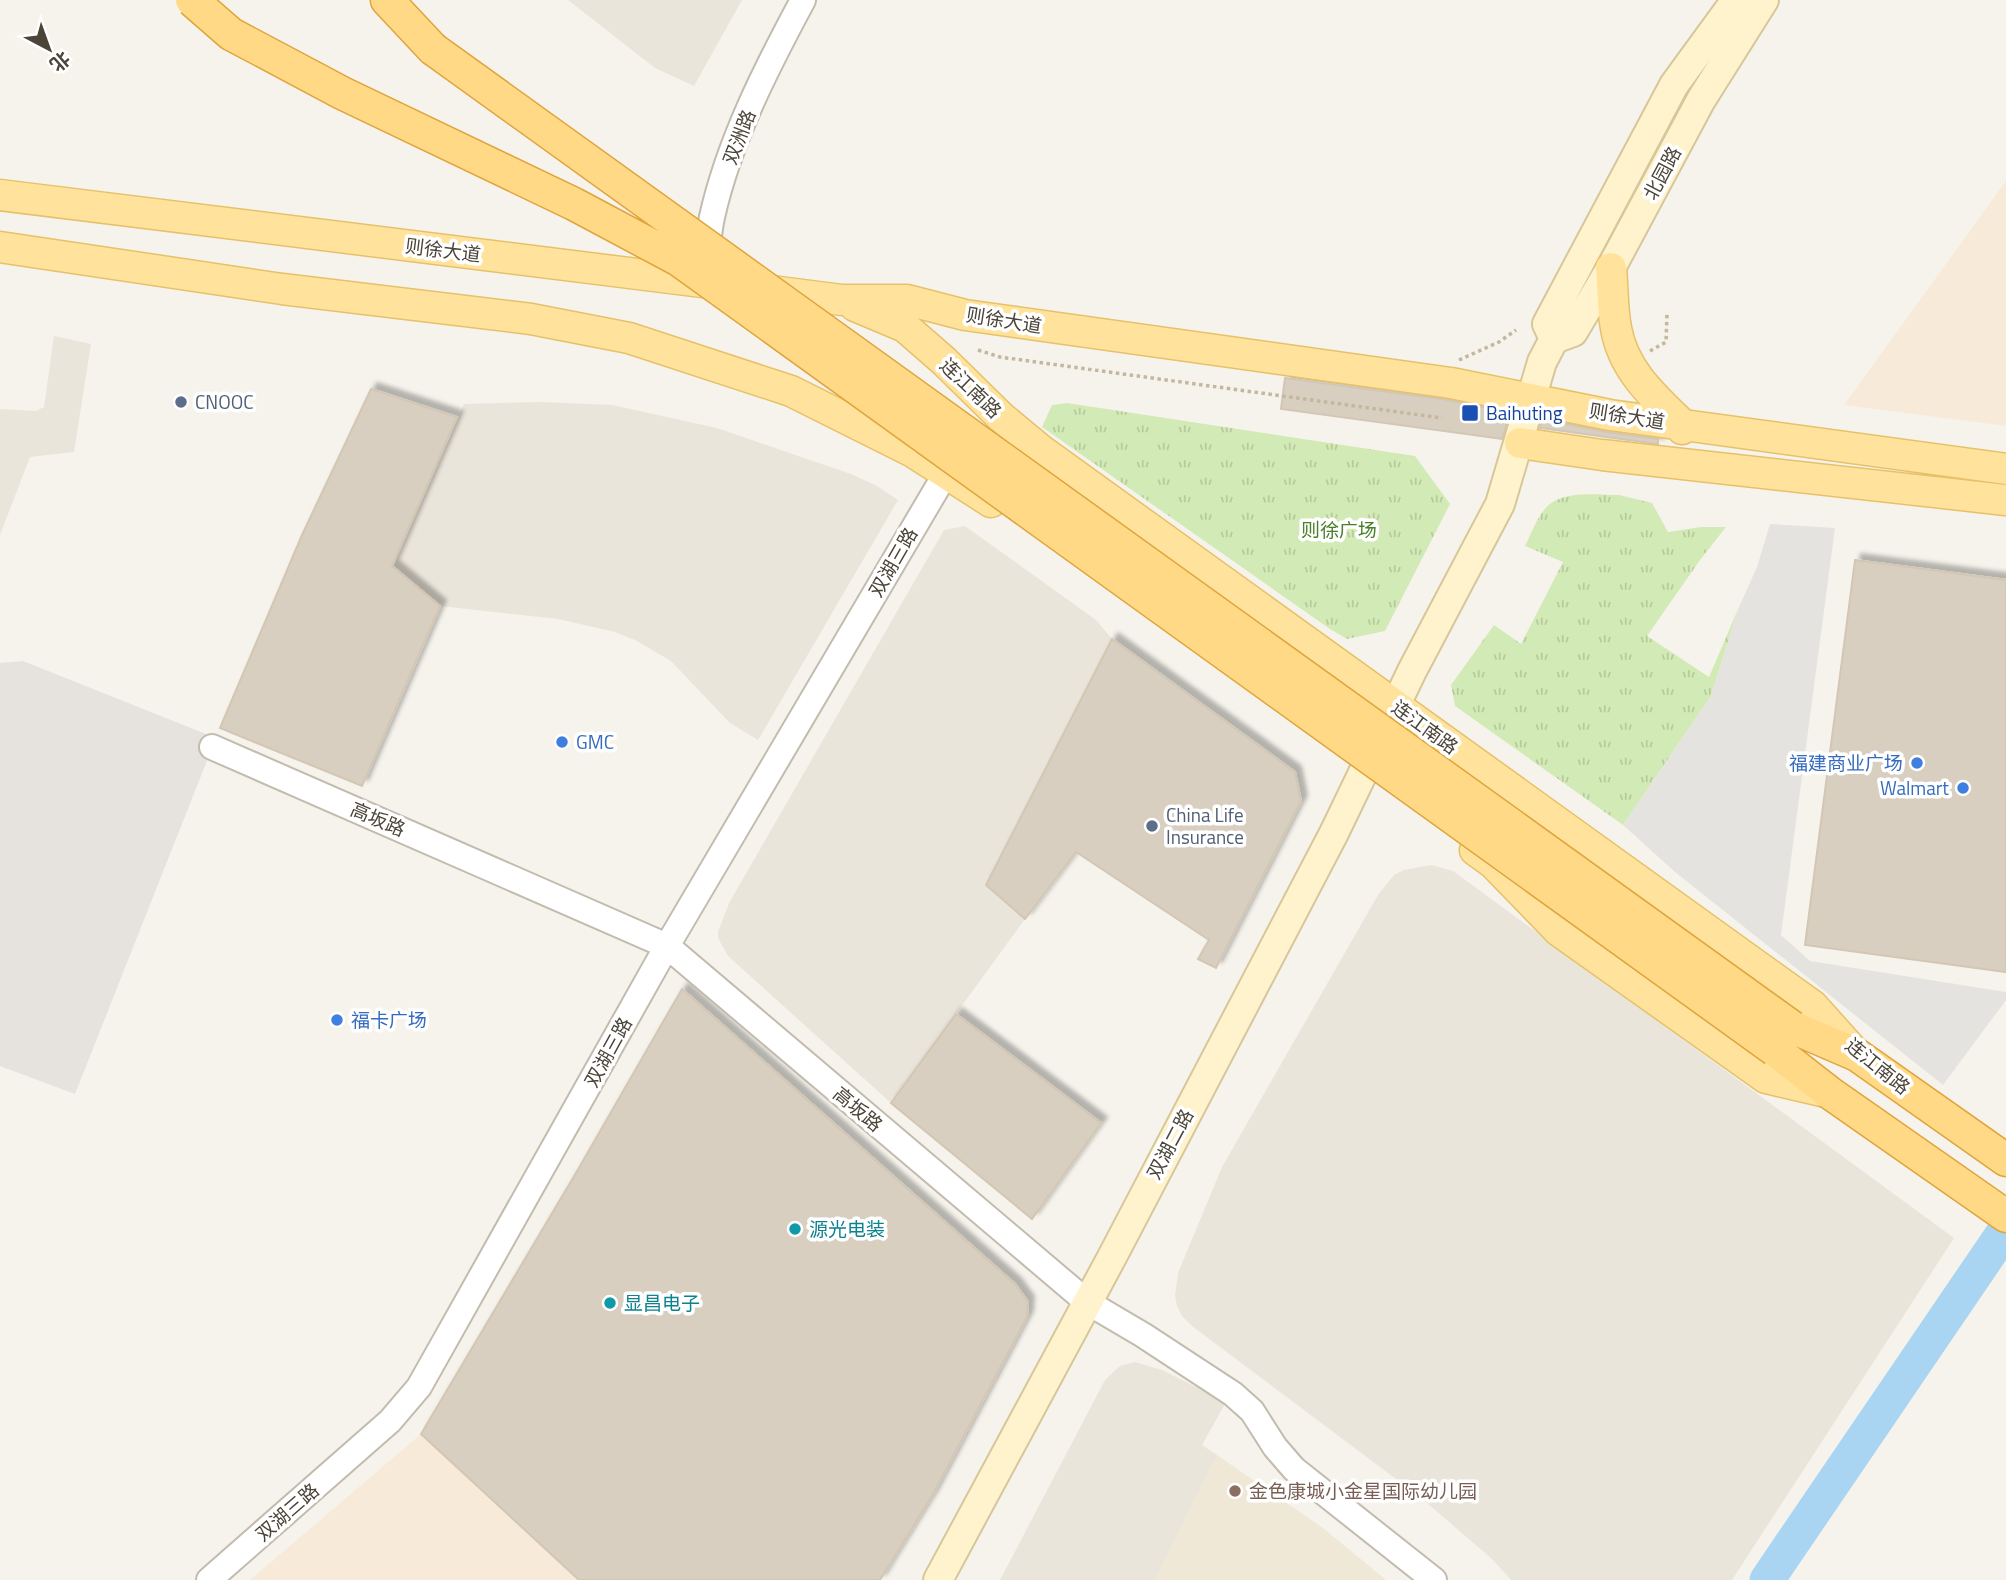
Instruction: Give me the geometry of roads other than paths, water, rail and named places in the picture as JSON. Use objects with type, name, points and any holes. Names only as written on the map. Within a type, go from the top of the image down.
[{"type":"highway","points":[[192,0],[231,34],[253,46],[342,93],[574,204],[679,260],[1784,1038],[1857,1055]]},
{"type":"highway","points":[[387,0],[433,49],[1784,1038],[1830,1093],[1999,1212]]},
{"type":"highway","name":"连江南路","points":[[1857,1055],[2006,1160]]},
{"type":"main road","name":"北园路","points":[[1554,339],[1547,324],[1674,85],[1736,0]]},
{"type":"main road","name":"北园路","points":[[1395,705],[1500,504],[1542,362],[1554,339],[1573,332],[1611,268],[1700,100],[1764,0]]},
{"type":"main road","name":"则徐大道","points":[[0,195],[842,300],[907,300],[965,315],[1451,383],[1610,415],[2006,468]]},
{"type":"main road","points":[[0,247],[282,289],[531,319],[629,338],[791,391],[884,436],[1000,508],[1493,863],[1559,931],[1766,1078],[1830,1093]]},
{"type":"main road","points":[[1584,254],[1611,268],[1616,329],[1628,363],[1643,385],[1683,425],[1678,464]]},
{"type":"main road","name":"连江南路","points":[[842,300],[905,327],[1001,417],[1042,451],[1813,1006],[1857,1055]]},
{"type":"main road","name":"则徐大道","points":[[1520,443],[1678,464],[2006,500]]},
{"type":"main road","name":"双湖二路","points":[[939,1580],[1342,816],[1395,705]]},
{"type":"street","name":"双洲路","points":[[704,282],[711,218],[735,140],[777,48],[803,0]]},
{"type":"street","name":"双湖三路","points":[[209,1580],[390,1421],[415,1393],[667,946],[946,473]]},
{"type":"street","name":"高坂路","points":[[212,747],[667,946],[1087,1302],[1233,1394],[1252,1412],[1275,1447],[1294,1469],[1434,1580]]},
{"type":"waterway","points":[[1767,1580],[2006,1229]]},
{"type":"place","name":"CNOOC","points":[[181,402]]},
{"type":"place","name":"Baihuting","points":[[1470,413]]},
{"type":"place","name":"GMC","points":[[562,742]]},
{"type":"place","name":"福建商业广场","points":[[1917,763]]},
{"type":"place","name":"Walmart","points":[[1963,788]]},
{"type":"place","name":"China Life Insurance","points":[[1152,826]]},
{"type":"place","name":"福卡广场","points":[[337,1020]]},
{"type":"place","name":"源光电装","points":[[795,1229]]},
{"type":"place","name":"显昌电子","points":[[610,1303]]},
{"type":"place","name":"金色康城小金星国际幼儿园","points":[[1235,1491]]},
{"type":"park label","name":"则徐广场","points":[[1339,530]]}]
